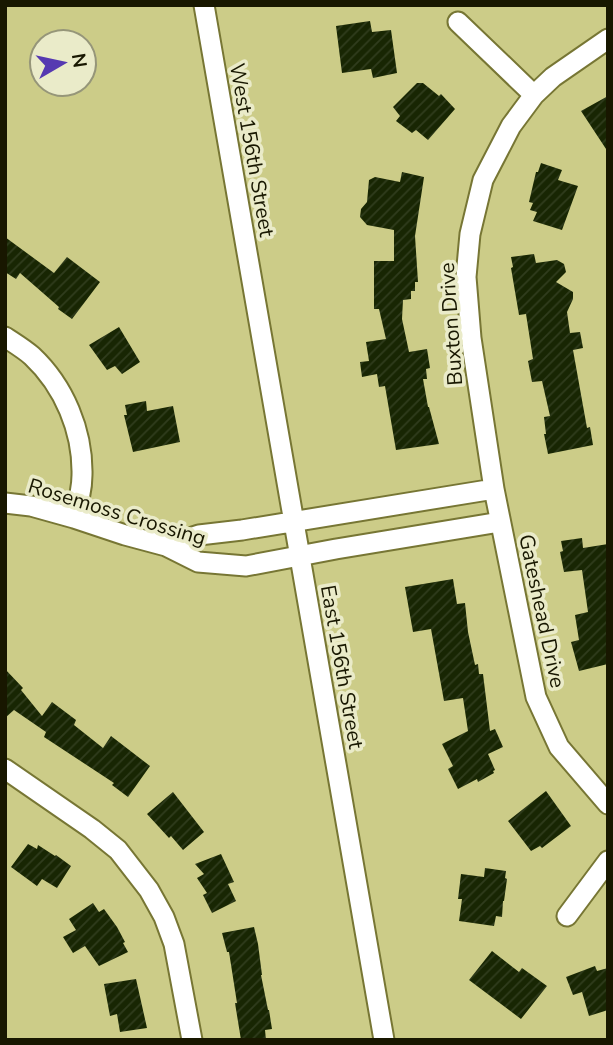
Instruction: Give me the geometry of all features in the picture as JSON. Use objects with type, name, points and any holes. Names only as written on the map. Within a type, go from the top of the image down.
[{"type":"street","name":"West 156th Street","points":[[204,5],[256,303]]},
{"type":"street","points":[[458,22],[534,94]]},
{"type":"street","name":"Buxton Drive","points":[[494,489],[471,338],[466,277],[470,233],[483,180],[511,126],[534,94],[608,38]]},
{"type":"street","name":"East 156th Street","points":[[256,303],[384,1040]]},
{"type":"street","points":[[5,337],[31,355],[51,377],[64,398],[74,423],[81,454],[82,474],[74,518]]},
{"type":"street","points":[[166,546],[199,536],[494,489]]},
{"type":"street","name":"Gateshead Drive","points":[[494,489],[536,697],[559,747],[608,804]]},
{"type":"street","name":"Rosemoss Crossing","points":[[5,503],[31,506],[166,546],[198,562],[246,566],[500,522]]},
{"type":"street","points":[[5,769],[118,850],[149,890],[174,944],[192,1040]]},
{"type":"street","points":[[567,916],[608,861]]},
{"type":"building","points":[[370,21],[372,32],[391,30],[397,73],[373,78],[371,69],[342,73],[336,26]]},
{"type":"building","points":[[417,83],[423,83],[439,96],[441,94],[455,109],[428,140],[416,130],[412,133],[396,121],[400,116],[393,107]]},
{"type":"building","points":[[608,96],[608,152],[581,111]]},
{"type":"building","points":[[541,163],[562,170],[558,180],[578,186],[562,230],[533,221],[537,212],[530,210],[533,203],[529,202],[536,172]]},
{"type":"building","points":[[402,172],[424,177],[415,236],[418,282],[415,282],[415,291],[411,291],[411,299],[403,300],[402,319],[409,352],[427,349],[430,368],[426,369],[427,379],[423,379],[439,444],[396,450],[385,386],[379,387],[377,374],[362,377],[360,362],[369,361],[366,342],[386,339],[379,309],[374,309],[374,261],[394,261],[394,230],[367,225],[360,217],[361,209],[367,202],[369,180],[375,177],[400,182]]},
{"type":"building","points":[[5,237],[54,273],[67,257],[100,282],[72,319],[20,273],[16,279],[5,272]]},
{"type":"building","points":[[534,254],[536,263],[557,260],[564,264],[566,272],[556,282],[573,292],[567,312],[570,333],[580,332],[583,348],[573,350],[587,428],[590,427],[593,445],[548,454],[544,417],[550,416],[542,381],[532,382],[528,361],[533,359],[526,314],[519,315],[511,268],[511,257]]},
{"type":"building","points":[[119,327],[140,362],[122,374],[115,366],[107,370],[89,345]]},
{"type":"building","points":[[146,401],[147,411],[173,406],[180,442],[133,452],[124,415],[127,415],[125,405]]},
{"type":"building","points":[[582,538],[583,548],[608,544],[608,664],[579,671],[571,642],[579,640],[575,615],[588,612],[582,570],[564,572],[560,552],[563,551],[561,541]]},
{"type":"building","points":[[453,579],[457,604],[465,603],[475,665],[478,664],[479,674],[483,674],[490,731],[495,729],[503,747],[488,754],[494,773],[458,789],[448,769],[453,766],[442,744],[468,731],[463,698],[444,701],[431,629],[413,632],[405,587]]},
{"type":"building","points":[[5,669],[23,688],[21,690],[42,716],[52,702],[76,720],[74,725],[103,748],[111,736],[150,766],[128,797],[112,785],[114,783],[44,737],[46,732],[14,710],[5,718]]},
{"type":"building","points":[[546,791],[571,826],[542,848],[540,846],[531,851],[508,821]]},
{"type":"building","points":[[173,792],[204,832],[183,850],[147,814]]},
{"type":"building","points":[[28,844],[37,849],[38,845],[71,866],[57,888],[42,879],[37,886],[11,867]]},
{"type":"building","points":[[221,854],[234,882],[228,884],[236,901],[212,913],[203,895],[207,893],[197,878],[204,874],[195,864]]},
{"type":"building","points":[[485,868],[506,871],[502,917],[496,916],[494,926],[459,921],[461,874],[484,877]]},
{"type":"building","points":[[93,903],[99,912],[104,909],[117,927],[128,952],[99,966],[85,946],[73,953],[63,937],[76,930],[69,919]]},
{"type":"building","points":[[254,927],[272,1029],[265,1030],[266,1040],[241,1040],[229,952],[222,933]]},
{"type":"building","points":[[492,951],[519,972],[522,968],[547,986],[521,1019],[469,980]]},
{"type":"building","points":[[595,966],[597,971],[608,968],[608,1010],[589,1016],[582,992],[573,995],[566,977]]},
{"type":"building","points":[[136,979],[147,1028],[120,1032],[117,1014],[110,1016],[104,984]]}]
